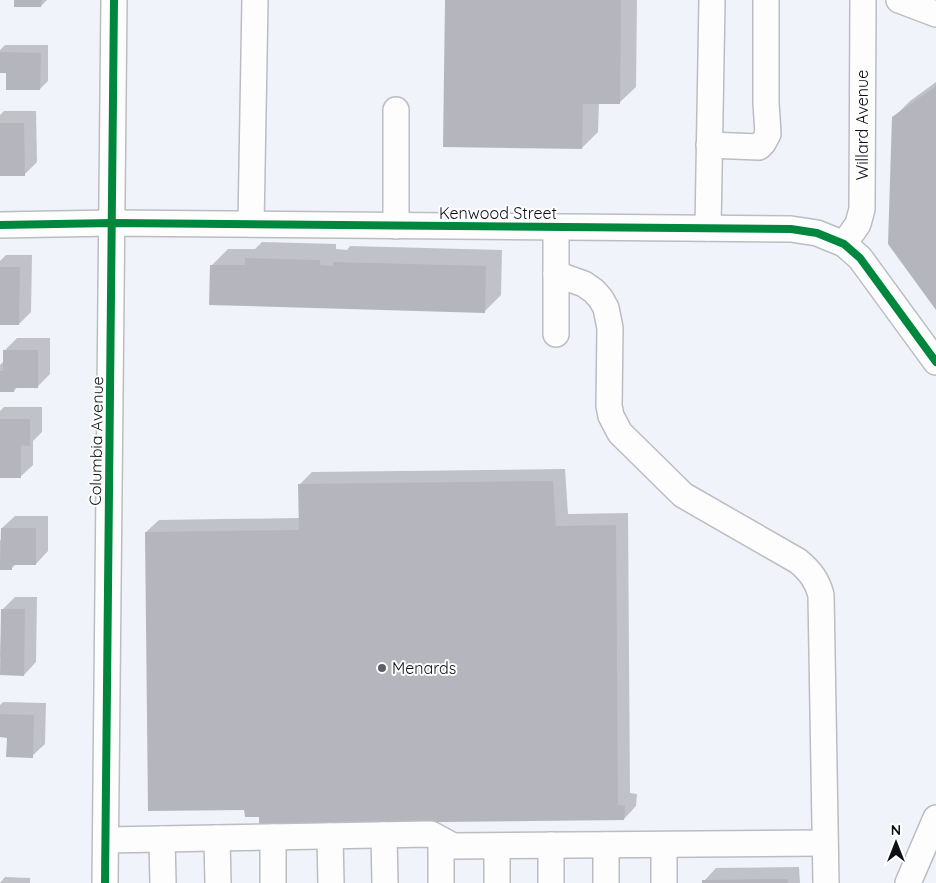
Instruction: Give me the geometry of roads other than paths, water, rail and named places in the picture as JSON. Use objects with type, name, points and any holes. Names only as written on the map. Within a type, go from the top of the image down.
[{"type":"street","name":"Columbia Avenue","points":[[105,883],[114,0]]},
{"type":"street","points":[[251,224],[255,0]]},
{"type":"street","points":[[708,228],[712,0]]},
{"type":"street","points":[[709,145],[759,146],[768,134],[766,103],[766,0]]},
{"type":"street","name":"Willard Avenue","points":[[844,244],[858,224],[862,209],[863,0]]},
{"type":"street","points":[[899,0],[931,8]]},
{"type":"street","points":[[396,110],[396,226]]},
{"type":"street","name":"Kenwood Street","points":[[0,225],[251,224],[791,229],[817,233],[844,244],[860,258],[936,362]]},
{"type":"street","points":[[556,227],[556,334]]},
{"type":"street","points":[[556,274],[584,284],[594,290],[606,308],[610,328],[609,406],[611,416],[620,433],[683,495],[798,561],[813,575],[818,585],[821,595],[826,883]]},
{"type":"street","points":[[908,883],[936,818]]},
{"type":"street","points":[[106,840],[431,834],[452,846],[825,843]]},
{"type":"street","points":[[384,835],[385,883]]},
{"type":"street","points":[[330,836],[331,883]]},
{"type":"street","points":[[273,883],[274,837]]},
{"type":"street","points":[[217,838],[218,883]]},
{"type":"street","points":[[162,839],[163,883]]},
{"type":"street","points":[[441,840],[442,883]]},
{"type":"street","points":[[606,845],[606,883]]},
{"type":"street","points":[[664,845],[664,883]]},
{"type":"street","points":[[497,846],[497,883]]},
{"type":"street","points":[[551,846],[551,883]]},
{"type":"place","name":"Menards","points":[[382,668]]}]
